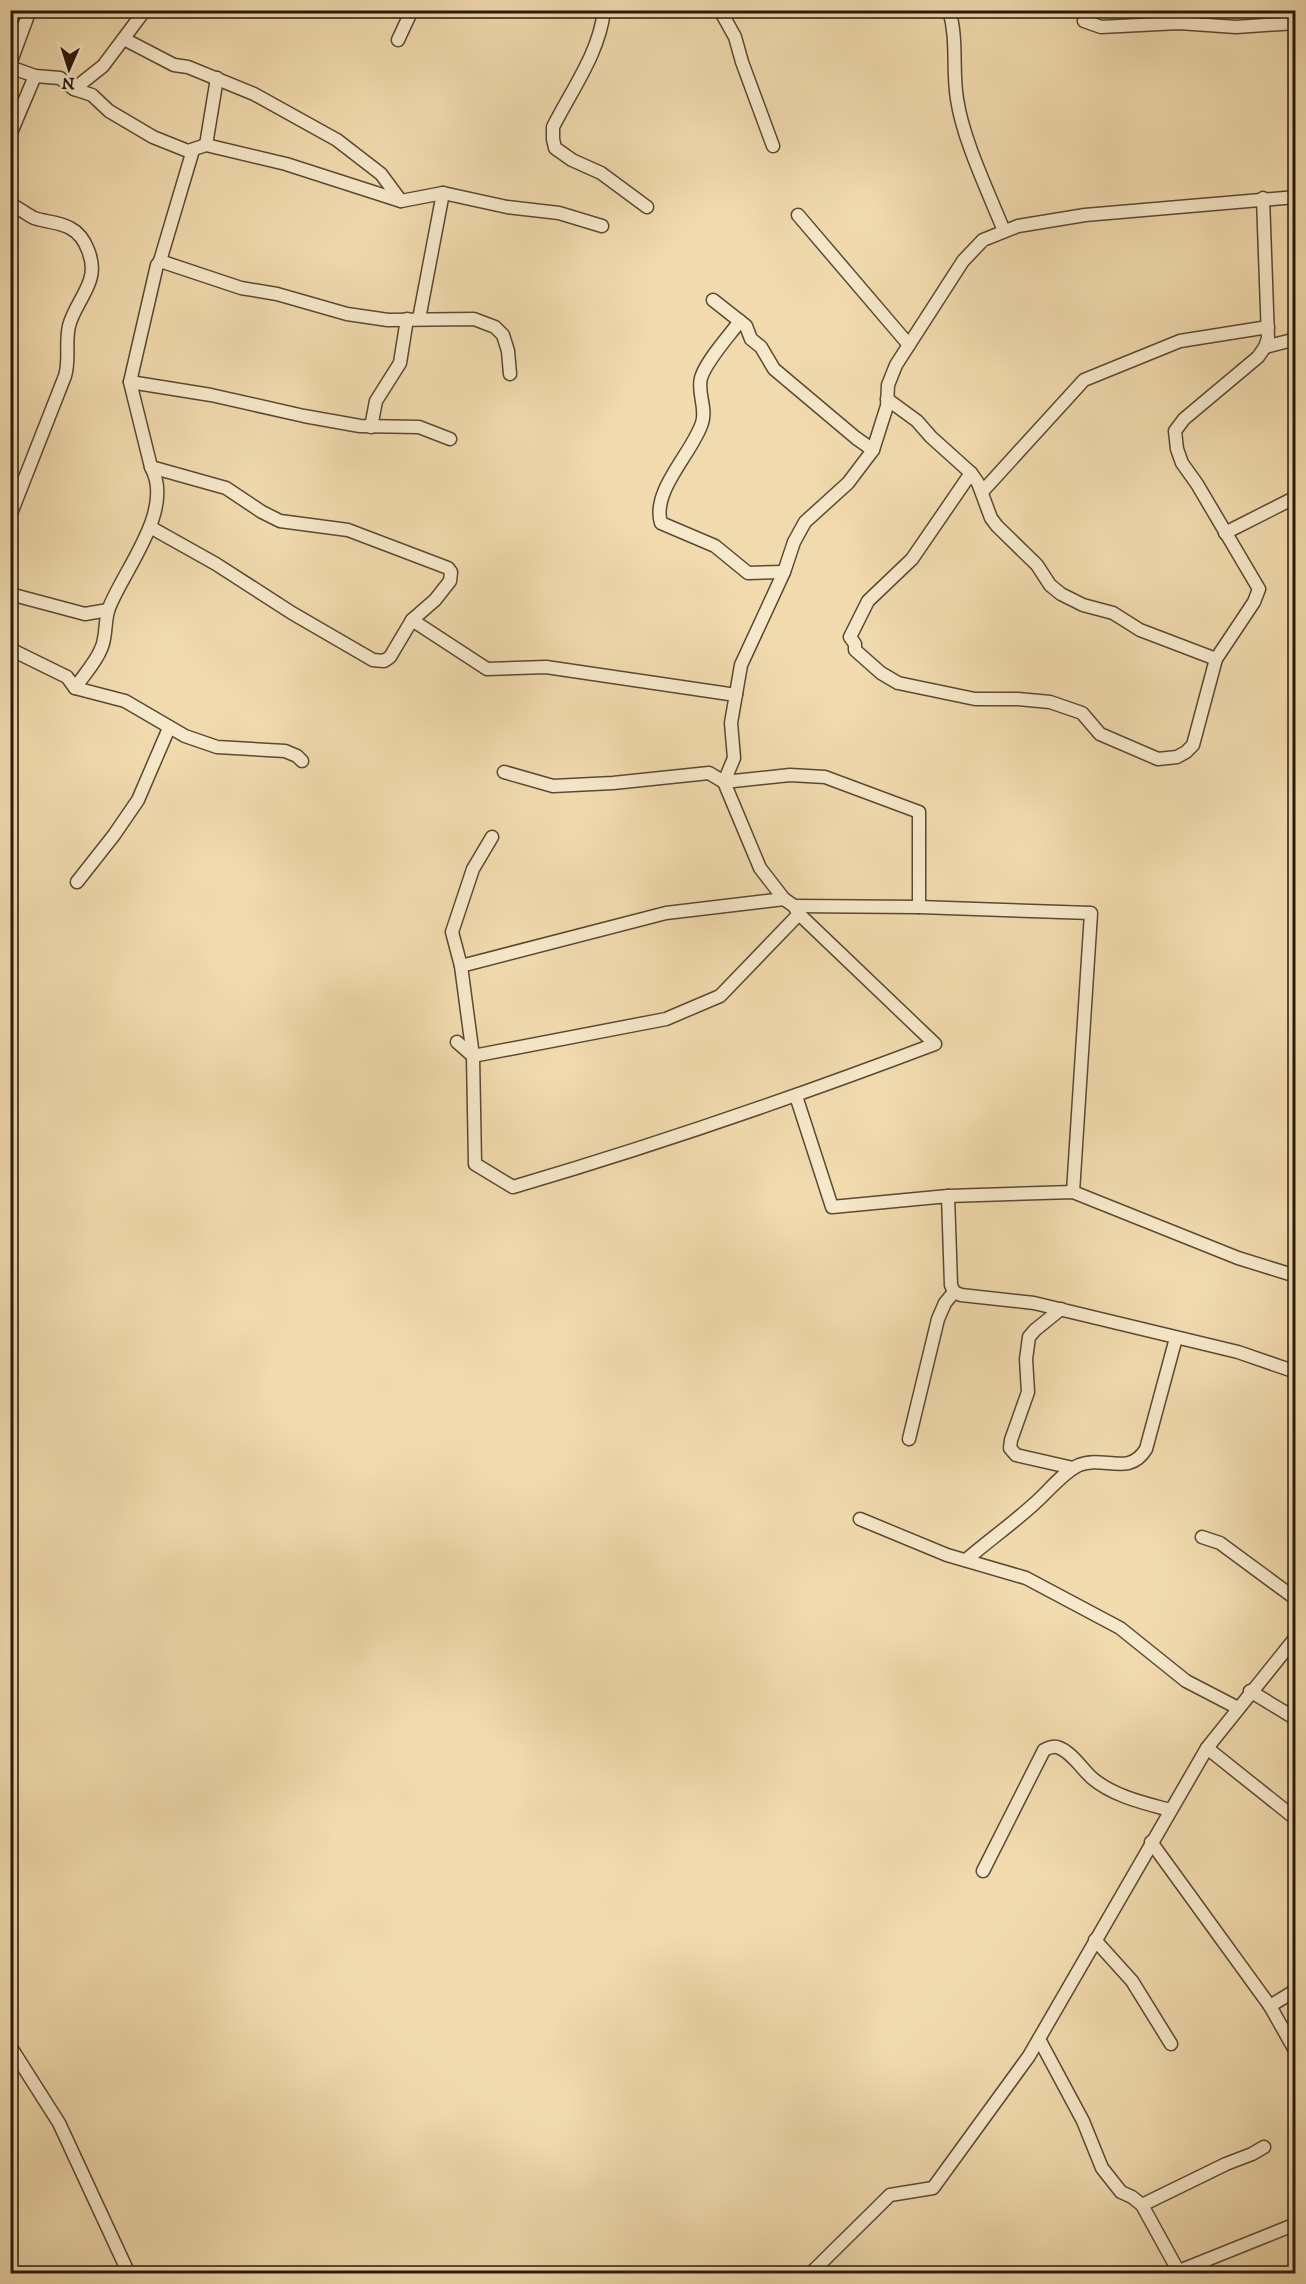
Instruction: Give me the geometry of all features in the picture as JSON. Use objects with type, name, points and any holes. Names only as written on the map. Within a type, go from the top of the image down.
[{"type":"street","points":[[30,10],[10,66],[35,76],[60,78],[74,88],[92,95],[109,111],[153,137],[188,151],[206,145],[286,164],[401,201],[443,193],[507,207],[560,213],[602,226]]},
{"type":"street","points":[[74,88],[103,66],[145,10]]},
{"type":"street","points":[[398,40],[412,10]]},
{"type":"street","points":[[604,10],[603,23],[586,65],[553,127],[553,139],[555,148],[572,160],[601,174],[647,207]]},
{"type":"street","points":[[720,10],[735,37],[772,146]]},
{"type":"street","points":[[949,10],[955,28],[956,96],[960,118],[1004,231]]},
{"type":"street","points":[[1084,21],[1101,27],[1179,17],[1236,27],[1296,23]]},
{"type":"street","points":[[124,39],[174,65],[188,67],[254,94],[337,140],[381,174],[401,201]]},
{"type":"street","points":[[10,135],[35,76]]},
{"type":"street","points":[[206,145],[217,78]]},
{"type":"street","points":[[75,688],[102,649],[108,610],[150,527],[157,493],[157,479],[151,467],[130,382],[157,265],[194,150]]},
{"type":"street","points":[[371,427],[376,401],[400,363],[413,319],[443,193]]},
{"type":"street","points":[[724,782],[735,758],[731,723],[741,665],[784,572],[794,542],[806,522],[848,483],[873,450],[888,399],[888,385],[896,365],[963,261],[983,240],[1018,226],[1085,215],[1296,196]]},
{"type":"street","points":[[971,473],[912,559],[868,601],[850,637],[855,644],[855,650],[881,673],[898,683],[975,699],[1050,702],[1082,713],[1100,734],[1158,759],[1177,757],[1186,752],[1193,745],[1216,659],[1254,602],[1259,589],[1197,484],[1182,463],[1177,449],[1175,430],[1184,419],[1258,357],[1265,347],[1268,327],[1263,198]]},
{"type":"street","points":[[10,204],[39,220],[70,228],[79,234],[93,266],[91,279],[69,327],[67,371],[10,516]]},
{"type":"street","points":[[798,215],[909,345]]},
{"type":"street","points":[[160,261],[241,288],[277,294],[347,314],[388,320],[474,319],[495,327],[503,335],[508,351],[510,374]]},
{"type":"street","points":[[713,300],[746,326],[751,339],[761,347],[774,369],[873,450]]},
{"type":"street","points":[[740,321],[701,377],[704,409],[702,424],[661,498],[659,517],[661,523],[670,529],[715,546],[748,573],[784,572]]},
{"type":"street","points":[[982,492],[1084,381],[1180,341],[1268,327]]},
{"type":"street","points":[[1265,347],[1296,339]]},
{"type":"street","points":[[130,382],[212,395],[304,416],[371,427],[403,425],[419,427],[450,439]]},
{"type":"street","points":[[888,399],[918,422],[971,473],[982,492],[991,518],[1037,565],[1050,585],[1061,594],[1083,605],[1113,613],[1140,630],[1216,659]]},
{"type":"street","points":[[150,527],[216,564],[302,619],[373,660],[384,661],[390,657],[412,620],[435,600],[450,581],[451,572],[448,568],[348,530],[311,527],[280,521],[226,488],[151,467]]},
{"type":"street","points":[[1225,533],[1296,497]]},
{"type":"street","points":[[10,594],[85,614],[108,610]]},
{"type":"street","points":[[412,620],[488,669],[546,667],[736,694]]},
{"type":"street","points":[[10,649],[67,677],[75,688],[125,701],[169,728],[206,744],[217,747],[285,751],[302,761]]},
{"type":"street","points":[[77,882],[138,800],[169,728]]},
{"type":"street","points":[[492,837],[473,869],[452,932],[461,966],[473,1056],[475,1164],[513,1187],[619,1156],[796,1096],[934,1044],[792,906],[760,868],[724,782],[709,773],[613,783],[553,786],[504,772]]},
{"type":"street","points":[[724,782],[790,775],[825,777],[919,812],[919,907]]},
{"type":"street","points":[[473,1056],[666,1019],[720,996],[792,906]]},
{"type":"street","points":[[461,966],[666,913],[792,906],[919,907],[1091,913],[1073,1192]]},
{"type":"street","points":[[457,1042],[473,1056]]},
{"type":"street","points":[[796,1096],[832,1207],[948,1196],[1073,1192],[1238,1258],[1296,1276]]},
{"type":"street","points":[[948,1196],[951,1285],[954,1292],[1061,1309],[1238,1352],[1296,1372]]},
{"type":"street","points":[[909,1439],[938,1319],[945,1303],[954,1292]]},
{"type":"street","points":[[1061,1309],[1029,1337],[1026,1359],[1028,1392],[1010,1448],[1016,1455],[1073,1468]]},
{"type":"street","points":[[966,1560],[1033,1505],[1073,1468],[1085,1463],[1130,1464],[1140,1459],[1146,1449],[1176,1338]]},
{"type":"street","points":[[860,1519],[905,1539],[1026,1578],[1120,1628],[1186,1681],[1238,1708]]},
{"type":"street","points":[[1202,1537],[1220,1543],[1296,1599]]},
{"type":"street","points":[[813,2272],[890,2195],[933,2188],[1029,2056],[1207,1748],[1250,1691],[1296,1637]]},
{"type":"street","points":[[1250,1691],[1296,1719]]},
{"type":"street","points":[[983,1871],[1044,1750],[1050,1747],[1064,1751],[1093,1779],[1115,1792],[1141,1803],[1170,1810]]},
{"type":"street","points":[[1207,1748],[1296,1819]]},
{"type":"street","points":[[1151,1842],[1270,2006],[1296,2052]]},
{"type":"street","points":[[1095,1940],[1132,1981],[1172,2044]]},
{"type":"street","points":[[1270,2006],[1296,1990]]},
{"type":"street","points":[[1039,2039],[1083,2121],[1102,2168],[1121,2192],[1132,2197],[1150,2215],[1180,2272],[1296,2224]]},
{"type":"street","points":[[10,2046],[59,2123],[129,2274]]},
{"type":"street","points":[[1142,2205],[1264,2147]]}]
